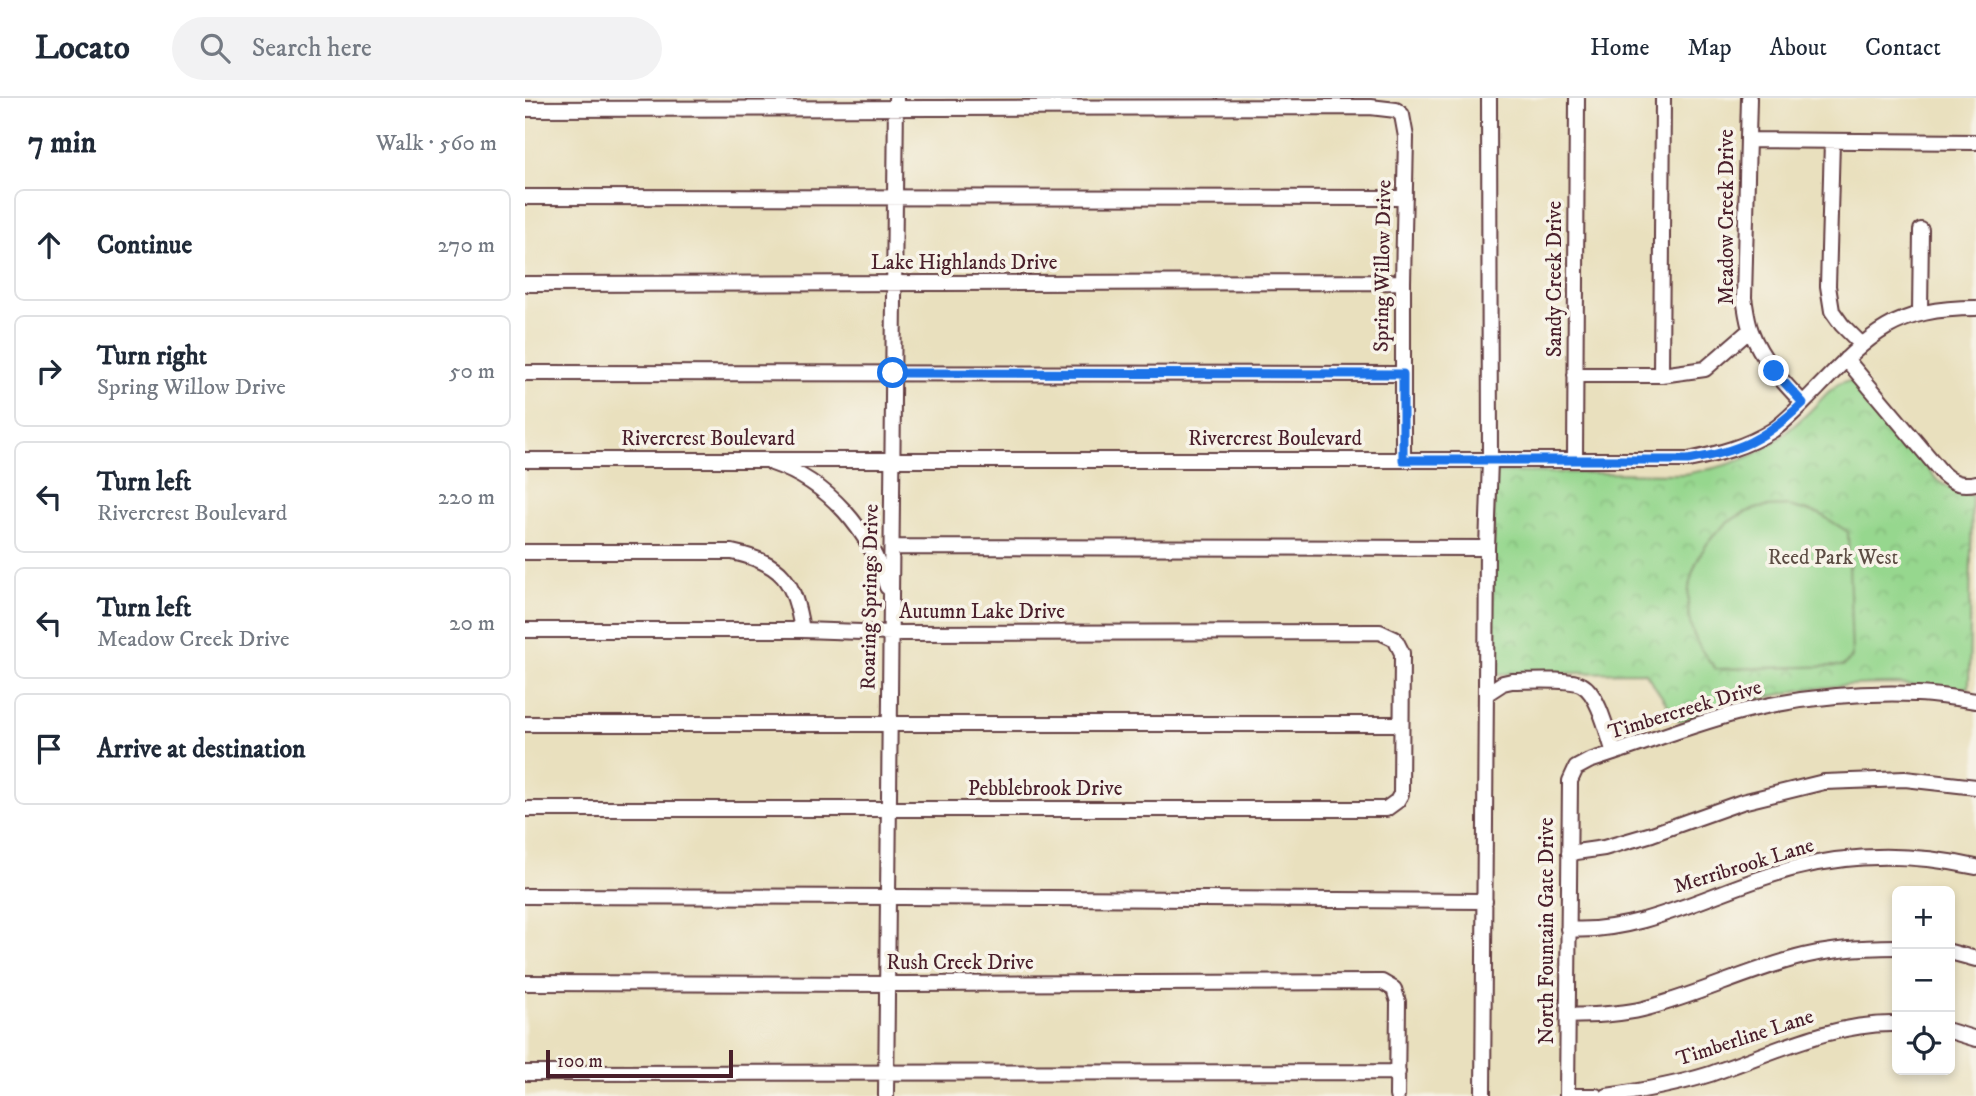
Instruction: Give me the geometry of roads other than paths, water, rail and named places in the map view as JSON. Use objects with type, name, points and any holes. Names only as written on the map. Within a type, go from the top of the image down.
[{"type":"street","points":[[1483,1096],[1490,460],[1489,98]]},
{"type":"street","name":"Sandy Creek Drive","points":[[1575,460],[1577,98]]},
{"type":"street","points":[[1661,375],[1663,98]]},
{"type":"street","name":"Meadow Creek Drive","points":[[1749,98],[1744,298],[1751,330],[1774,371],[1803,403]]},
{"type":"street","points":[[525,109],[896,104]]},
{"type":"street","name":"Spring Willow Drive","points":[[896,104],[1370,107],[1396,110],[1402,115],[1406,137],[1403,460]]},
{"type":"street","name":"Roaring Springs Drive","points":[[886,1096],[896,104]]},
{"type":"street","points":[[1748,140],[1976,142]]},
{"type":"street","points":[[1832,141],[1828,286],[1832,311],[1861,344]]},
{"type":"street","points":[[525,197],[1405,198]]},
{"type":"street","points":[[1920,313],[1921,230]]},
{"type":"street","name":"Lake Highlands Drive","points":[[525,284],[1403,282]]},
{"type":"street","name":"Rivercrest Boulevard","points":[[525,460],[1688,460],[1721,454],[1772,430],[1803,403],[1861,344],[1880,330],[1920,313],[1948,308],[1976,308]]},
{"type":"street","points":[[1576,375],[1661,375],[1705,369],[1751,330]]},
{"type":"street","points":[[1846,359],[1943,474],[1958,484],[1976,483]]},
{"type":"street","points":[[525,373],[1403,374]]},
{"type":"street","points":[[761,460],[808,480],[835,501],[862,532],[873,552],[891,601]]},
{"type":"street","points":[[891,547],[1487,548]]},
{"type":"street","points":[[525,552],[732,552],[748,555],[762,560],[784,578],[797,603],[802,630]]},
{"type":"street","name":"Autumn Lake Drive","points":[[525,630],[802,630],[891,633],[1380,632],[1395,639]]},
{"type":"street","name":"Pebblebrook Drive","points":[[525,809],[1379,810],[1392,806],[1401,794],[1402,653],[1395,639]]},
{"type":"street","points":[[1486,694],[1503,683],[1512,681],[1575,682],[1585,686],[1595,699],[1614,753]]},
{"type":"street","name":"Timbercreek Drive","points":[[1576,768],[1719,718],[1795,701],[1863,694],[1919,694],[1976,701]]},
{"type":"street","points":[[525,724],[1401,724]]},
{"type":"street","name":"North Fountain Gate Drive","points":[[1567,1096],[1570,780],[1576,768]]},
{"type":"street","points":[[1569,853],[1604,848],[1742,802],[1824,782],[1905,779],[1976,787]]},
{"type":"street","name":"Merribrook Lane","points":[[1568,929],[1599,929],[1639,921],[1795,868],[1847,859],[1919,858],[1976,867]]},
{"type":"street","points":[[525,897],[1485,901]]},
{"type":"street","points":[[1568,1016],[1607,1015],[1641,1010],[1796,957],[1843,949],[1892,947]]},
{"type":"street","points":[[1955,953],[1976,959]]},
{"type":"street","name":"Rush Creek Drive","points":[[525,983],[1382,982],[1394,989],[1398,1002],[1398,1072]]},
{"type":"street","name":"Timberline Lane","points":[[1607,1096],[1704,1076],[1833,1031],[1892,1024]]},
{"type":"street","points":[[1955,1033],[1976,1039]]},
{"type":"street","points":[[525,1073],[1398,1072],[1397,1096]]},
{"type":"street","points":[[1567,1096],[1596,1096]]},
{"type":"park label","name":"Reed Park West","points":[[1833,558]]}]
